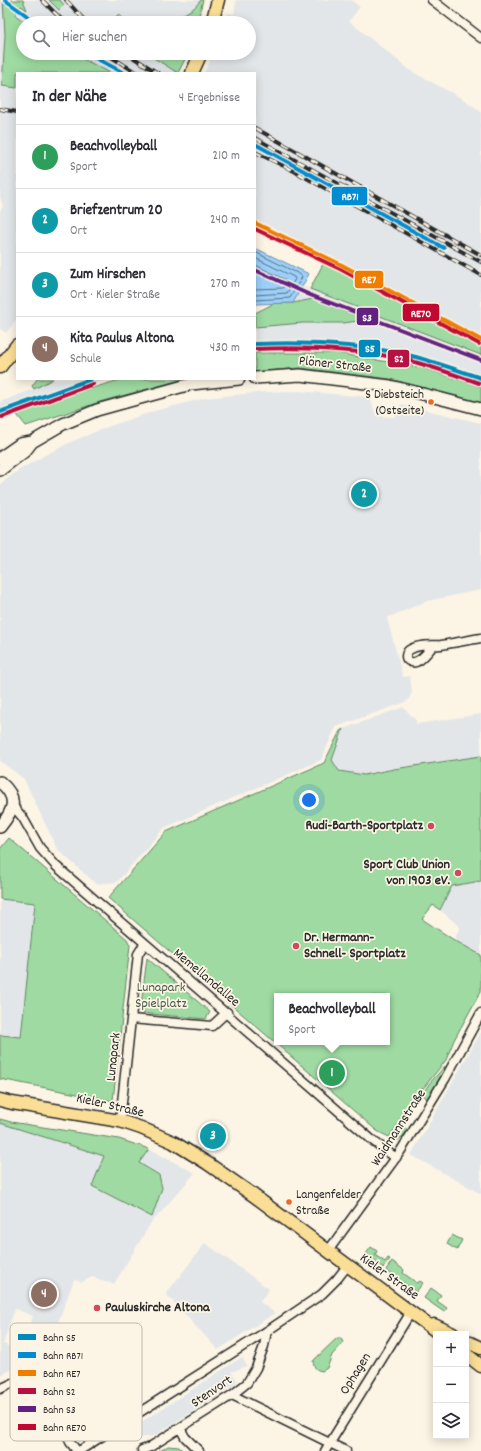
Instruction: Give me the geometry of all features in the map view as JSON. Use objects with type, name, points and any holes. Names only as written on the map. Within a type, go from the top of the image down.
[{"type":"main road","points":[[214,16],[218,0]]},
{"type":"main road","points":[[192,72],[198,60]]},
{"type":"main road","points":[[0,367],[16,346]]},
{"type":"main road","name":"Kieler Straße","points":[[0,1100],[120,1121],[157,1134],[190,1152],[253,1195],[436,1331]]},
{"type":"main road","name":"Kieler Straße","points":[[415,1315],[446,1331]]},
{"type":"main road","points":[[469,1342],[481,1348]]},
{"type":"main road","points":[[469,1356],[481,1366]]},
{"type":"street","points":[[432,0],[481,38]]},
{"type":"street","name":"Plöner Straße","points":[[256,378],[300,375],[390,386],[481,409]]},
{"type":"street","points":[[0,458],[20,444],[32,442],[63,424],[98,410],[191,384],[229,380]]},
{"type":"street","points":[[0,470],[25,451],[32,442]]},
{"type":"street","points":[[433,646],[481,638]]},
{"type":"street","points":[[0,782],[9,792],[13,806],[11,812],[0,827]]},
{"type":"street","name":"Memellandallee","points":[[13,806],[23,818],[40,848],[56,866],[227,1012],[372,1140],[396,1158]]},
{"type":"street","name":"Lunapark","points":[[120,1121],[138,954],[145,943]]},
{"type":"street","name":"Lunapark","points":[[131,1019],[212,1026],[227,1012]]},
{"type":"street","name":"Waidmannstraße","points":[[328,1251],[396,1158],[437,1093],[481,1013]]},
{"type":"street","points":[[142,1410],[267,1331],[322,1294],[348,1265]]},
{"type":"street","name":"Ophagen","points":[[324,1451],[415,1315]]},
{"type":"street","name":"Stenvort","points":[[142,1450],[150,1447],[232,1395],[247,1383],[256,1368],[264,1346],[267,1331]]},
{"type":"street","points":[[0,1389],[10,1384]]},
{"type":"street","points":[[232,1395],[346,1451]]},
{"type":"street","points":[[180,1428],[185,1437],[199,1451]]},
{"type":"street","points":[[70,1441],[78,1451],[94,1441]]},
{"type":"shaded area","points":[[0,0],[203,0],[199,16],[16,16],[16,60],[184,60],[178,72],[16,72],[16,320],[6,333],[0,329],[0,211],[3,206],[0,197]]},
{"type":"shaded area","points":[[236,0],[351,0],[360,7],[349,21],[411,71],[465,100],[481,112],[481,345],[414,311],[363,282],[256,229],[256,72],[204,72],[210,60],[256,60],[256,16],[227,16],[228,13],[234,14]]},
{"type":"shaded area","points":[[256,265],[292,282],[481,355],[481,383],[452,372],[414,362],[360,352],[329,348],[299,347],[256,349],[256,327],[303,323],[343,323],[270,290]]},
{"type":"shaded area","points":[[51,380],[106,380],[30,404],[0,416],[0,402],[34,389]]},
{"type":"shaded area","points":[[298,391],[370,397],[376,416],[395,417],[401,404],[481,423],[481,590],[427,601],[387,618],[403,677],[410,676],[412,692],[406,702],[336,727],[321,760],[164,828],[117,882],[96,884],[57,849],[24,779],[0,761],[0,484],[19,470],[75,440],[154,411],[205,398],[263,392]]},
{"type":"shaded area","points":[[403,707],[415,719],[417,724],[481,714],[481,756],[364,775],[339,771],[332,760],[343,729]]},
{"type":"shaded area","points":[[481,881],[481,954],[454,940],[460,927],[440,910],[452,886]]},
{"type":"shaded area","points":[[0,899],[35,903],[21,1038],[0,1035]]},
{"type":"shaded area","points":[[481,1032],[481,1194],[411,1155]]},
{"type":"shaded area","points":[[0,1119],[119,1139],[149,1149],[195,1173],[155,1219],[154,1218],[114,1284],[92,1277],[82,1282],[74,1280],[58,1323],[31,1323],[33,1316],[15,1309],[3,1344],[10,1347],[10,1371],[0,1375]]},
{"type":"shaded area","points":[[205,1243],[269,1289],[260,1302],[275,1313],[218,1350],[166,1294]]},
{"type":"shaded area","points":[[242,1357],[247,1366],[231,1372],[237,1381],[234,1385],[154,1436],[142,1438],[142,1422]]},
{"type":"green space","points":[[3,0],[23,0],[27,10],[21,6],[15,15],[16,16],[16,60],[85,60],[109,72],[16,72],[16,88],[2,86],[5,35]]},
{"type":"green space","points":[[49,0],[60,0],[64,5],[59,10]]},
{"type":"green space","points":[[201,0],[203,0],[199,16],[181,16],[194,8]]},
{"type":"green space","points":[[157,60],[184,60],[178,72]]},
{"type":"green space","points":[[324,262],[414,311],[481,345],[481,355],[310,289]]},
{"type":"green space","points":[[313,299],[366,320],[343,323],[303,323],[256,327],[256,312],[275,303],[293,303]]},
{"type":"green space","points":[[256,353],[336,353],[423,368],[481,387],[481,403],[390,379],[300,368],[256,372]]},
{"type":"green space","points":[[36,380],[51,380],[34,389],[32,386]]},
{"type":"green space","points":[[120,380],[181,380],[103,401],[26,426],[14,411]]},
{"type":"green space","name":"Dr. Hermann- Schnell- Sportplatz","points":[[343,729],[332,760],[339,771],[364,775],[481,756],[481,881],[452,886],[440,910],[433,905],[422,919],[454,940],[481,955],[481,991],[454,1040],[446,1060],[421,1091],[389,1137],[377,1131],[278,1045],[390,1045],[390,993],[274,993],[274,1042],[108,898],[166,832],[324,763],[340,731]]},
{"type":"green space","points":[[9,838],[127,939],[130,945],[113,1101],[0,1079],[0,1035],[21,1037],[35,903],[0,899],[0,849]]},
{"type":"green space","name":"Lunapark Spielplatz","points":[[147,958],[210,1012],[206,1019],[140,1013]]},
{"type":"green space","points":[[445,1066],[445,1069],[428,1099],[422,1095],[429,1084]]},
{"type":"green space","points":[[0,1119],[119,1139],[149,1149],[139,1163],[159,1175],[162,1188],[152,1217],[92,1186],[104,1156],[0,1123]]},
{"type":"green space","points":[[402,1126],[408,1130],[396,1141],[390,1143]]},
{"type":"green space","points":[[452,1235],[462,1240],[457,1250],[447,1244]]},
{"type":"green space","points":[[371,1247],[377,1251],[375,1255],[385,1262],[388,1258],[390,1259],[383,1268],[366,1254]]},
{"type":"green space","points":[[392,1261],[404,1270],[403,1273],[417,1283],[420,1281],[423,1283],[416,1292],[386,1270]]},
{"type":"green space","points":[[431,1288],[441,1295],[437,1301],[447,1308],[444,1312],[424,1298]]},
{"type":"green space","points":[[337,1338],[341,1338],[343,1343],[332,1355],[327,1368],[322,1371],[317,1369],[313,1361]]},
{"type":"green space","points":[[168,1446],[179,1447],[183,1451],[160,1451]]},
{"type":"water","points":[[256,248],[309,274],[293,303],[256,304]]},
{"type":"railway","points":[[42,0],[58,16]]},
{"type":"railway","points":[[66,0],[81,16]]},
{"type":"railway","points":[[116,60],[135,72]]},
{"type":"railway","points":[[137,60],[156,72]]},
{"type":"railway","points":[[0,109],[16,112]]},
{"type":"railway","points":[[256,129],[481,255]]},
{"type":"railway","points":[[256,139],[481,262]]},
{"type":"railway","points":[[256,152],[294,171],[481,275]]},
{"type":"rail line","name":"RB71","points":[[5,0],[27,16]]},
{"type":"rail line","name":"RB71","points":[[99,60],[122,72]]},
{"type":"rail line","name":"RB71","points":[[256,145],[444,248]]},
{"type":"rail line","name":"RE7","points":[[256,223],[342,265],[481,340]]},
{"type":"rail line","name":"RE70","points":[[256,229],[340,269],[479,344]]},
{"type":"rail line","name":"S3","points":[[256,270],[310,295],[481,360]]},
{"type":"rail line","name":"S5","points":[[256,344],[293,343],[370,348],[417,357],[481,378]]},
{"type":"rail line","name":"S2","points":[[256,349],[293,348],[369,353],[416,362],[479,383]]},
{"type":"rail line","name":"S5","points":[[0,412],[88,380]]},
{"type":"rail line","name":"S2","points":[[2,417],[93,384]]},
{"type":"place","name":"S Diebsteich (Ostseite)","points":[[431,402]]},
{"type":"place","name":"Briefzentrum 20","points":[[364,494]]},
{"type":"place","name":"Rudi-Barth-Sportplatz","points":[[431,826]]},
{"type":"place","name":"Sport Club Union von 1903 eV.","points":[[458,873]]},
{"type":"place","name":"Dr. Hermann- Schnell- Sportplatz","points":[[296,946]]},
{"type":"place","name":"Beachvolleyball","points":[[332,1073]]},
{"type":"place","name":"Zum Hirschen","points":[[213,1136]]},
{"type":"place","name":"Langenfelder Straße","points":[[289,1202]]},
{"type":"place","name":"Kita Paulus Altona","points":[[44,1294]]},
{"type":"place","name":"Pauluskirche Altona","points":[[97,1308]]}]
